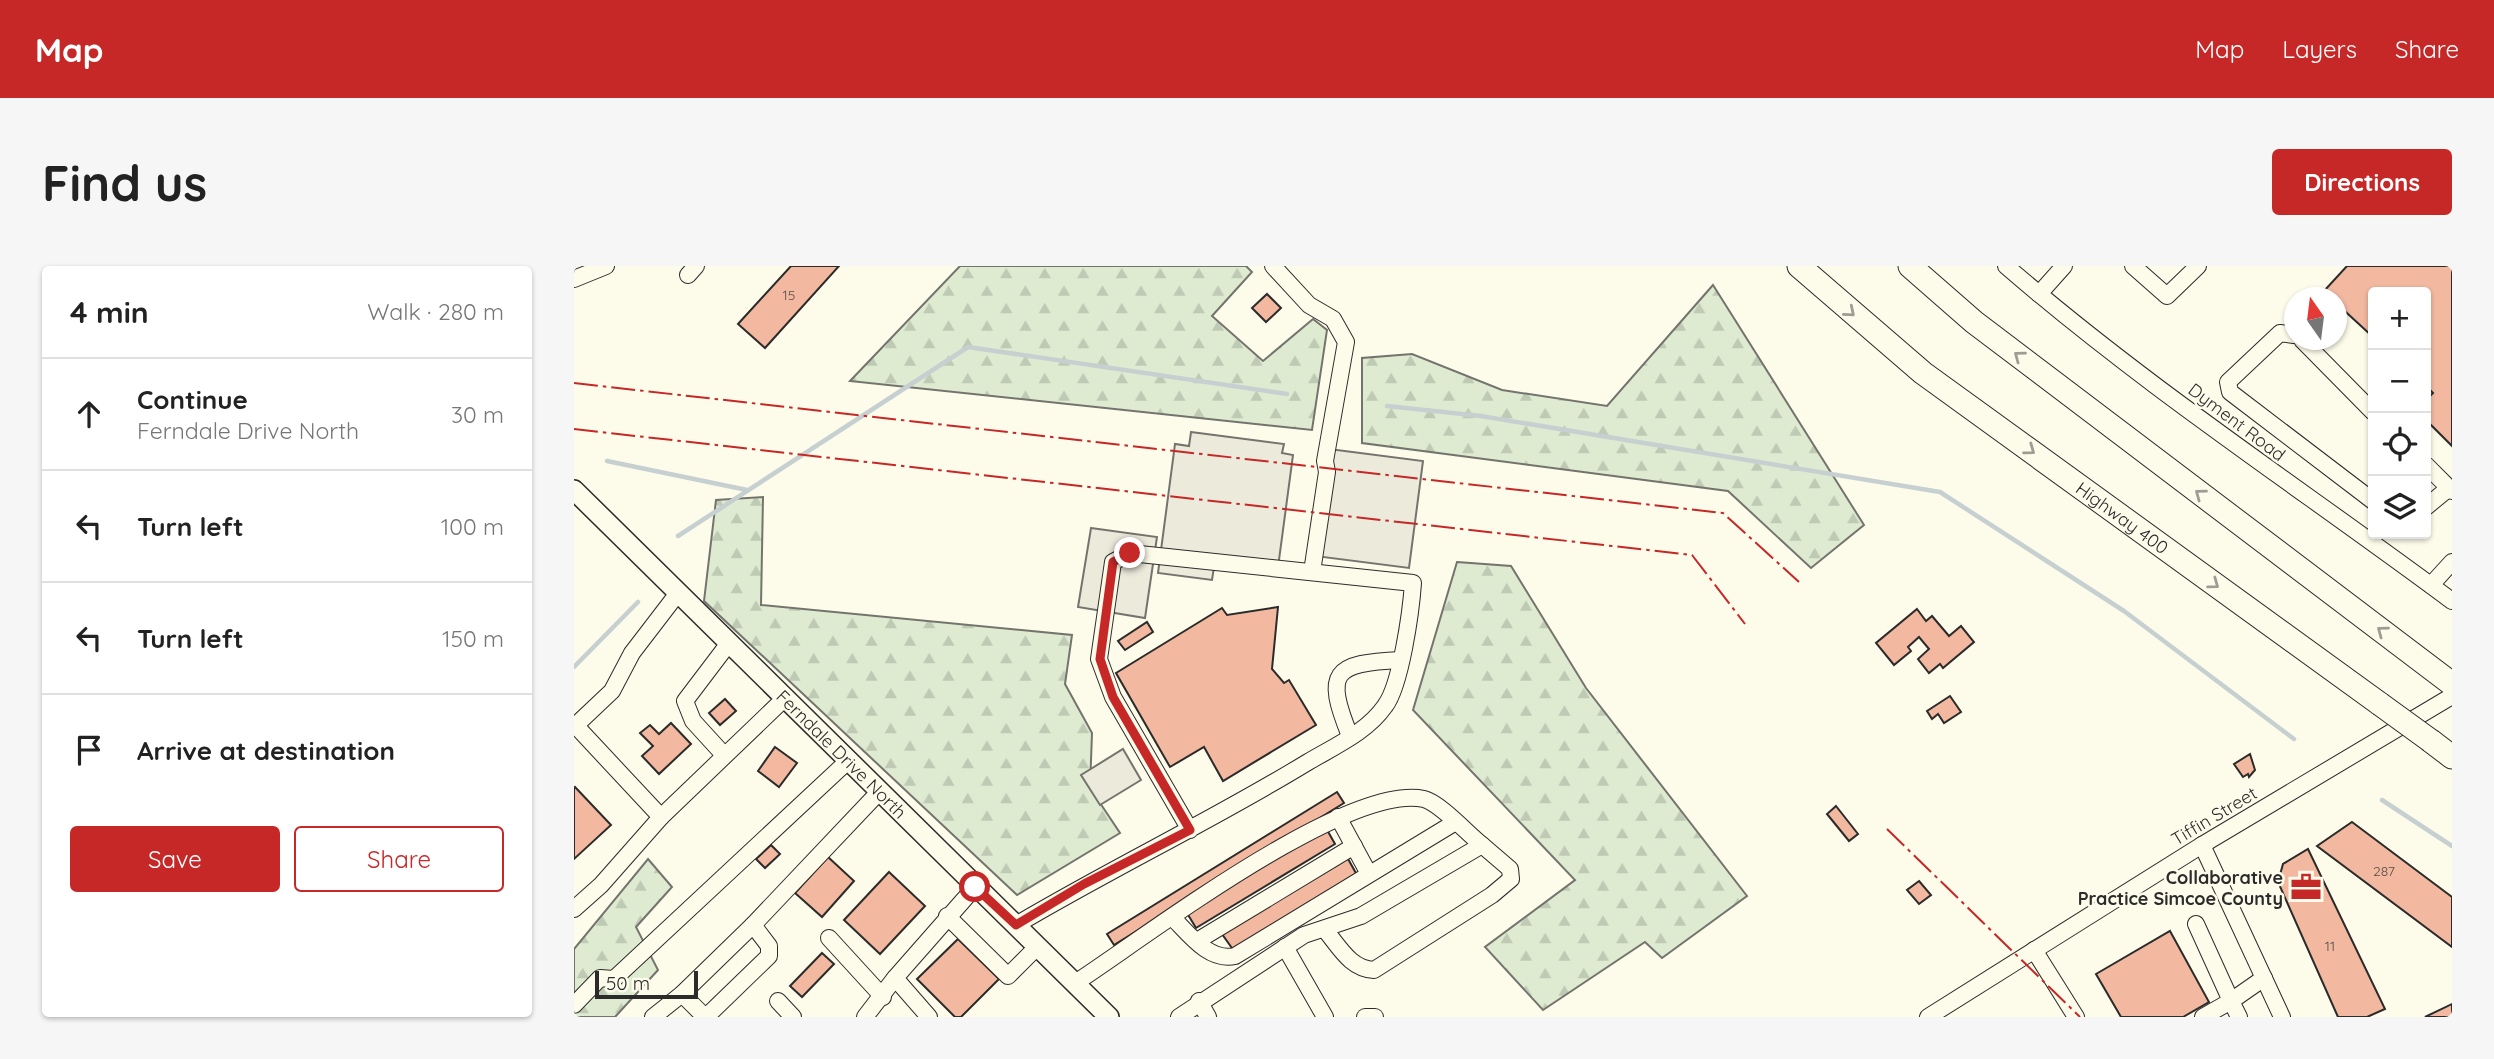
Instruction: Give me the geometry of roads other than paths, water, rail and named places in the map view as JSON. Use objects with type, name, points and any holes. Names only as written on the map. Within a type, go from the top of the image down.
[{"type":"highway","name":"Highway 400","points":[[1799,266],[1923,373],[2452,757]]},
{"type":"highway","points":[[1910,266],[1974,322],[2444,678]]},
{"type":"main road","name":"Ferndale Drive North","points":[[574,490],[1038,946],[1104,1015]]},
{"type":"street","points":[[574,279],[606,266]]},
{"type":"street","points":[[1273,266],[1309,304],[1333,319],[1346,342],[1325,461],[1327,472],[1312,572]]},
{"type":"street","name":"Dyment Road","points":[[2006,266],[2039,295],[2299,493],[2452,601]]},
{"type":"street","points":[[2039,295],[2064,266]]},
{"type":"street","points":[[2133,266],[2167,296],[2198,266]]},
{"type":"street","points":[[2284,334],[2280,333],[2228,382],[2230,392],[2368,497]]},
{"type":"street","points":[[2312,350],[2368,407]]},
{"type":"street","points":[[2431,470],[2450,490],[2431,503]]},
{"type":"street","points":[[1016,925],[1084,884],[1190,830],[1371,724],[1388,704],[1401,660],[1413,583],[1130,553],[1113,562],[1100,659],[1113,697],[1190,830]]},
{"type":"street","points":[[2431,585],[2452,562]]},
{"type":"street","points":[[661,817],[575,727],[612,691],[632,653],[678,593]]},
{"type":"street","points":[[724,755],[693,721],[685,701],[729,643]]},
{"type":"street","points":[[1350,736],[1336,700],[1337,682],[1342,673],[1361,662],[1401,660]]},
{"type":"street","name":"Tiffin Street","points":[[1928,1017],[2202,845],[2452,696]]},
{"type":"street","points":[[574,909],[601,885],[661,817],[785,698]]},
{"type":"street","points":[[574,1005],[600,978],[614,979],[849,760]]},
{"type":"street","points":[[653,1017],[682,994],[753,925],[880,791]]},
{"type":"street","points":[[1075,983],[1273,852],[1338,817],[1372,806],[1424,799],[1436,804],[1454,823],[1510,869],[1511,879],[1492,895],[1374,970],[1362,969],[1349,959],[1326,930]]},
{"type":"street","points":[[1338,817],[1369,874]]},
{"type":"street","points":[[1172,917],[1213,955],[1225,959],[1235,957],[1454,823]]},
{"type":"street","points":[[1179,1017],[1199,1001],[1304,935],[1362,916],[1482,845]]},
{"type":"street","points":[[2202,845],[2282,1017]]},
{"type":"street","points":[[1197,941],[1354,846]]},
{"type":"street","points":[[865,1017],[947,916],[975,887]]},
{"type":"street","points":[[947,916],[1008,976],[1038,946]]},
{"type":"street","points":[[2196,924],[2239,1017]]},
{"type":"street","points":[[682,994],[706,1017],[769,956],[769,946],[753,925]]},
{"type":"street","points":[[829,938],[883,996]]},
{"type":"street","points":[[1285,947],[1325,1017]]},
{"type":"street","points":[[2034,950],[2076,1017]]},
{"type":"street","points":[[895,978],[929,1017]]},
{"type":"street","points":[[2203,1017],[2264,978]]},
{"type":"street","points":[[778,1001],[793,1017]]},
{"type":"street","points":[[1199,1001],[1208,1017]]},
{"type":"street","points":[[1365,1017],[1375,1017]]},
{"type":"waterway","points":[[678,536],[968,347],[1287,394]]},
{"type":"waterway","points":[[1387,406],[1481,416],[1940,492],[2124,611],[2294,739]]},
{"type":"waterway","points":[[607,461],[747,490]]},
{"type":"waterway","points":[[574,667],[638,602]]},
{"type":"waterway","points":[[2382,800],[2452,846]]},
{"type":"place","name":"Collaborative Practice Simcoe County","points":[[2306,887]]}]
